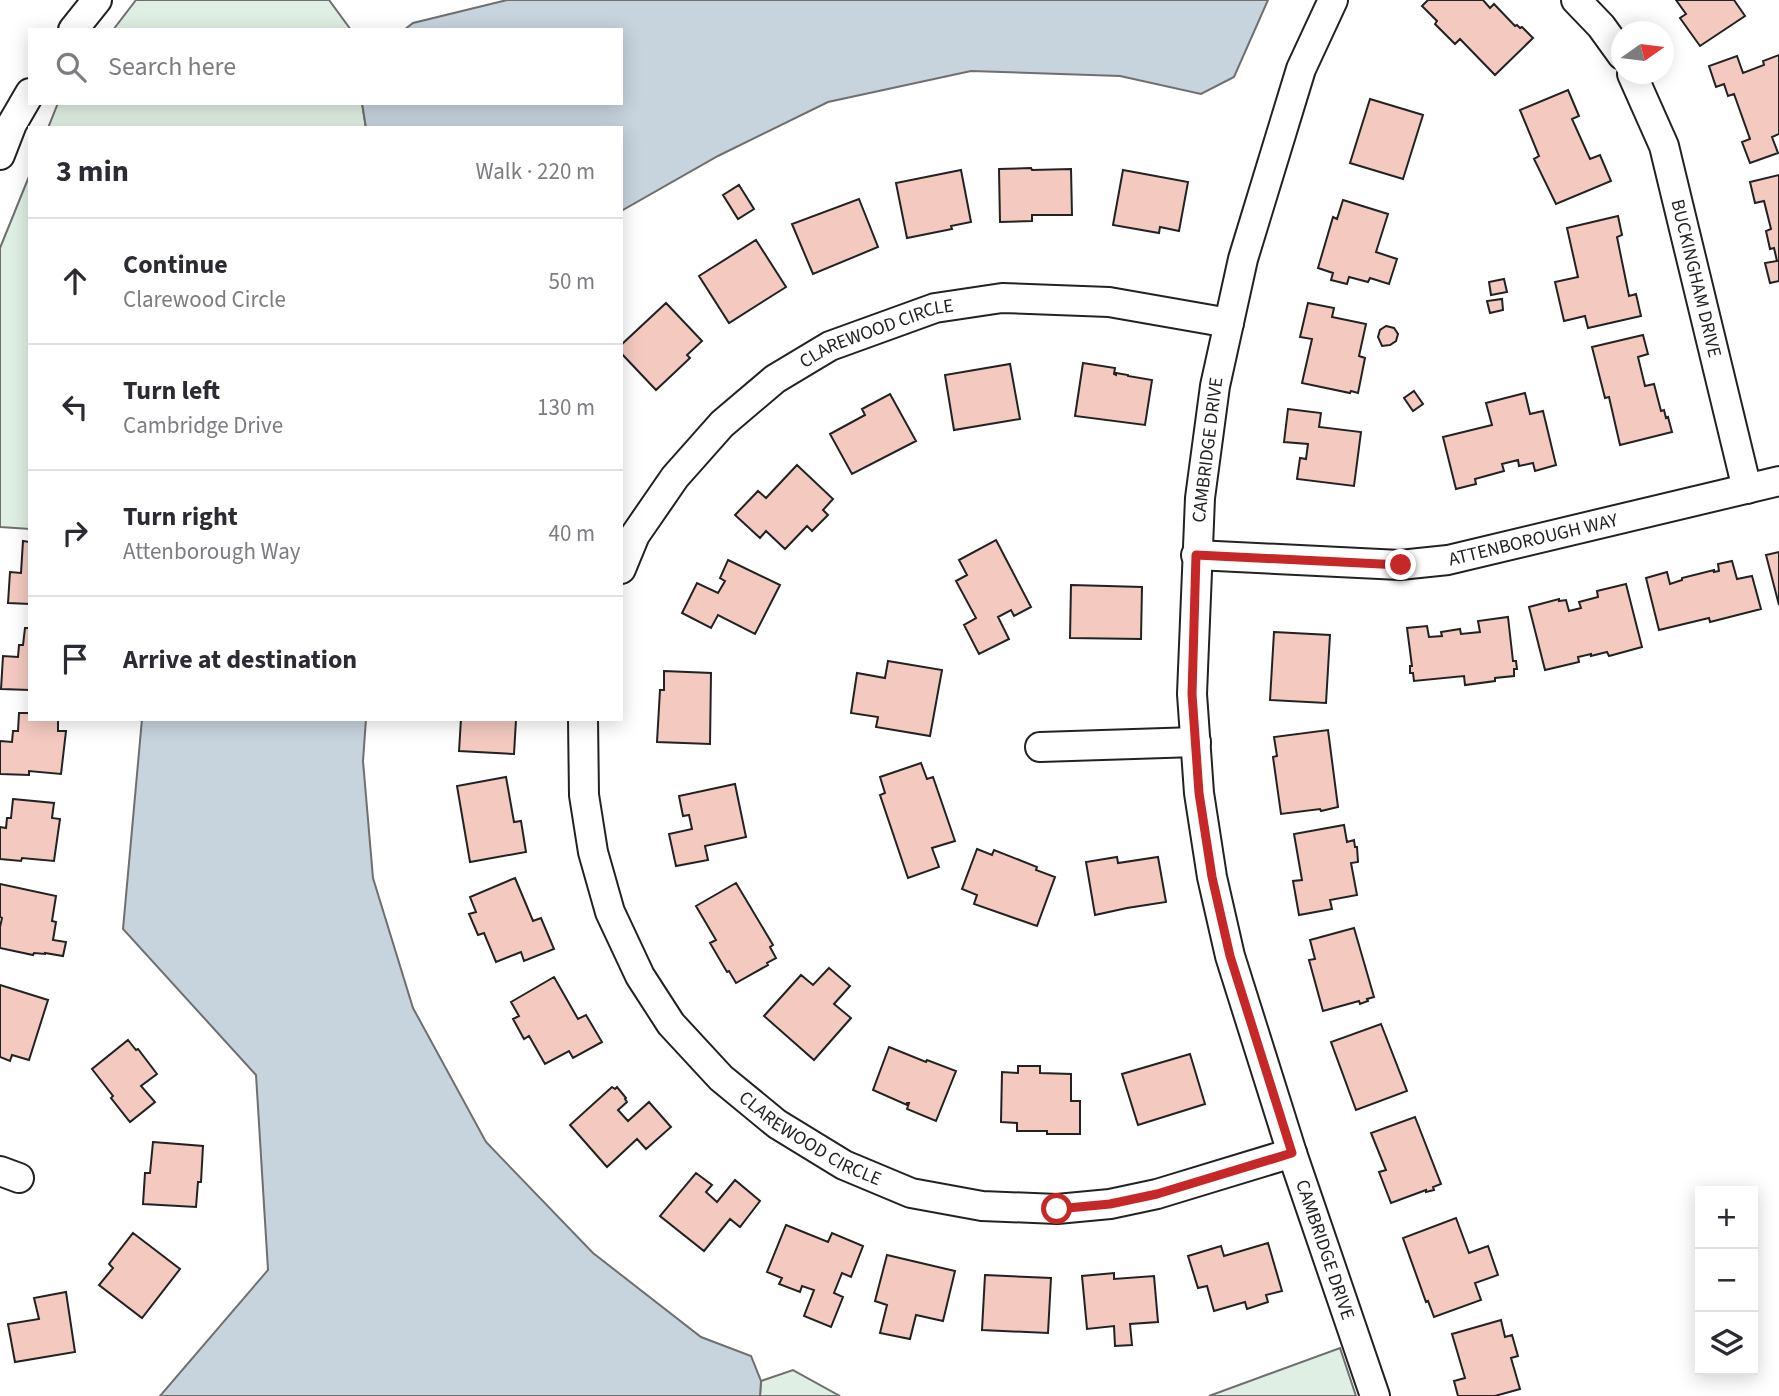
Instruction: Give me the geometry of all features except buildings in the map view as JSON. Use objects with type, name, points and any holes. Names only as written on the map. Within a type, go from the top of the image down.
[{"type":"street","name":"CAMBRIDGE DRIVE","points":[[1333,0],[1301,69],[1243,259],[1215,386],[1200,498],[1192,694],[1199,793],[1215,890],[1230,956],[1292,1153],[1375,1396]]},
{"type":"street","points":[[1576,0],[1611,40]]},
{"type":"street","points":[[74,28],[90,2]]},
{"type":"street","name":"BUCKINGHAM DRIVE","points":[[1636,84],[1664,146],[1747,489]]},
{"type":"street","points":[[0,155],[12,124],[28,96]]},
{"type":"street","name":"CLAREWOOD CIRCLE","points":[[623,564],[635,535],[675,477],[722,424],[775,379],[830,346],[936,308],[1002,298],[1109,302],[1229,323]]},
{"type":"street","name":"ATTENBOROUGH WAY","points":[[1196,555],[1401,565],[1448,560],[1779,481]]},
{"type":"street","name":"CLAREWOOD CIRCLE","points":[[583,721],[584,795],[593,852],[610,912],[640,976],[671,1024],[721,1078],[777,1124],[832,1158],[911,1193],[982,1206],[1057,1209],[1110,1204],[1157,1194],[1292,1153]]},
{"type":"street","points":[[1040,747],[1196,742]]},
{"type":"green space","points":[[136,0],[329,0],[350,28],[115,28]]},
{"type":"green space","points":[[57,105],[362,105],[366,126],[49,126]]},
{"type":"green space","points":[[28,179],[28,529],[0,527],[0,248]]},
{"type":"green space","points":[[1340,1348],[1356,1396],[1209,1396]]},
{"type":"green space","points":[[793,1370],[840,1396],[760,1396],[761,1381]]},
{"type":"shaded area","points":[[507,0],[1268,0],[1234,77],[1201,94],[1120,76],[971,71],[828,102],[718,156],[623,210],[623,126],[366,126],[362,105],[623,105],[623,28],[407,28],[413,23]]},
{"type":"shaded area","points":[[142,721],[366,721],[363,761],[373,878],[413,1008],[486,1142],[593,1253],[701,1337],[751,1356],[761,1381],[760,1396],[160,1396],[268,1270],[256,1075],[123,929]]},
{"type":"route","points":[[1057,1209],[1110,1204],[1157,1194],[1292,1153],[1230,956],[1212,877],[1199,793],[1192,694],[1196,555],[1401,565]]}]
